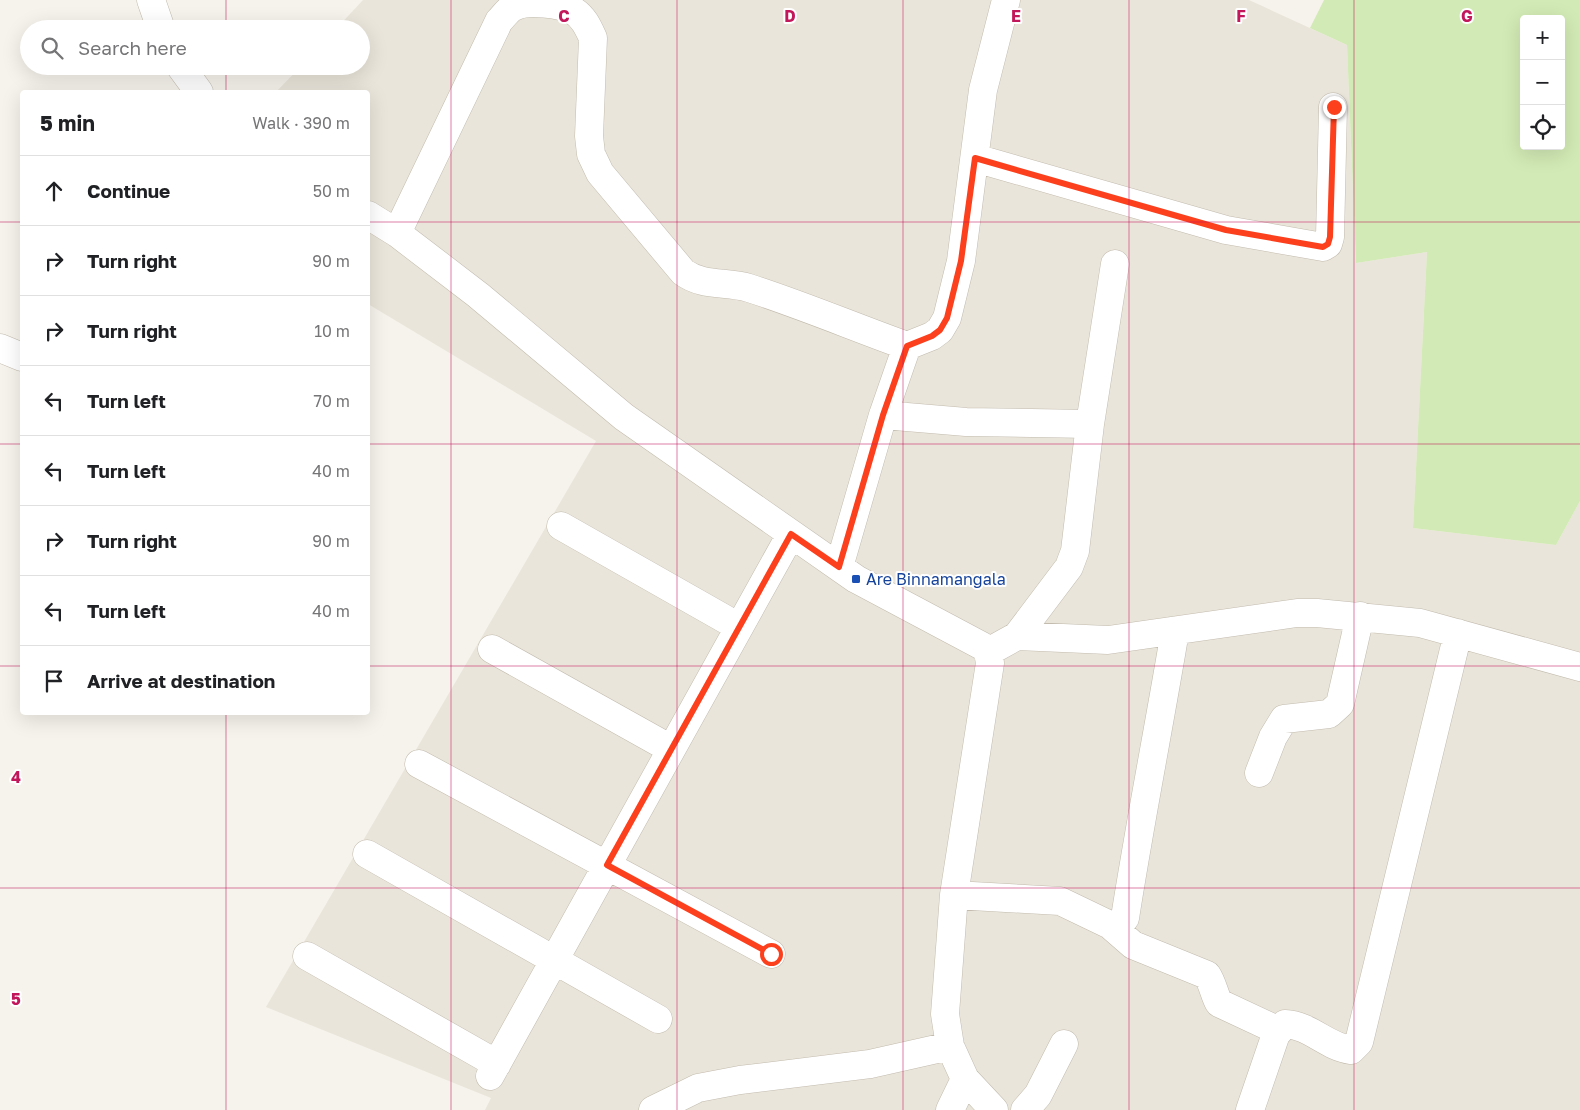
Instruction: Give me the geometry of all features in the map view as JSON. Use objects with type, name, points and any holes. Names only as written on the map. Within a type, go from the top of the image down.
[{"type":"street","points":[[151,0],[158,20]]},
{"type":"street","points":[[396,232],[499,22],[514,6],[525,2],[552,5],[572,10],[586,23],[593,38],[589,136],[591,154],[600,173],[683,272],[700,282],[747,288],[907,346],[932,336],[940,330],[947,318],[961,261],[982,90],[1006,0]]},
{"type":"street","points":[[187,75],[198,90]]},
{"type":"street","points":[[975,158],[1226,230],[1323,247],[1328,244],[1330,237],[1334,107]]},
{"type":"street","points":[[370,216],[396,232],[478,295],[624,417],[856,579],[982,646],[988,652],[990,663],[954,895],[945,1014],[950,1046],[965,1079],[994,1110]]},
{"type":"street","points":[[988,652],[1017,636],[1065,573],[1076,551],[1090,424],[1115,264]]},
{"type":"street","points":[[839,567],[883,415],[907,346]]},
{"type":"street","points":[[0,348],[20,356]]},
{"type":"street","points":[[883,415],[966,422],[1090,424]]},
{"type":"street","points":[[561,526],[739,628]]},
{"type":"street","points":[[307,956],[493,1070],[791,534]]},
{"type":"street","points":[[1017,636],[1108,640],[1297,612],[1420,622],[1580,667]]},
{"type":"street","points":[[1259,773],[1273,737],[1284,719],[1329,714],[1340,704],[1360,616]]},
{"type":"street","points":[[1110,925],[1120,924],[1125,918],[1139,826],[1158,734],[1174,631]]},
{"type":"street","points":[[1250,1110],[1276,1034],[1285,1024],[1296,1025],[1342,1049],[1351,1050],[1359,1042],[1458,633]]},
{"type":"street","points":[[492,649],[672,749]]},
{"type":"street","points":[[420,764],[771,954]]},
{"type":"street","points":[[367,854],[658,1019]]},
{"type":"street","points":[[954,895],[1060,902],[1110,925],[1133,945],[1207,975],[1213,984],[1214,995],[1219,1003],[1279,1031]]},
{"type":"street","points":[[1025,1110],[1038,1095],[1064,1044]]},
{"type":"street","points":[[653,1110],[698,1088],[740,1080],[870,1064],[950,1046]]},
{"type":"street","points":[[950,1110],[965,1079]]},
{"type":"shaded area","points":[[363,0],[1249,0],[1347,45],[1356,263],[1427,252],[1413,528],[1556,545],[1580,501],[1580,1110],[485,1110],[491,1098],[266,1007],[596,441],[370,305],[370,90],[278,90],[292,75],[370,75],[370,20],[344,20]]},
{"type":"green space","points":[[1324,0],[1580,0],[1580,501],[1556,545],[1413,528],[1427,252],[1356,263],[1347,45],[1310,28]]},
{"type":"place","name":"Are Binnamangala","points":[[856,579]]},
{"type":"route","points":[[771,954],[607,865],[791,534],[839,567],[883,415],[907,346],[932,336],[940,330],[947,318],[961,261],[975,158],[1226,230],[1323,247],[1328,244],[1330,237],[1334,107]]}]
